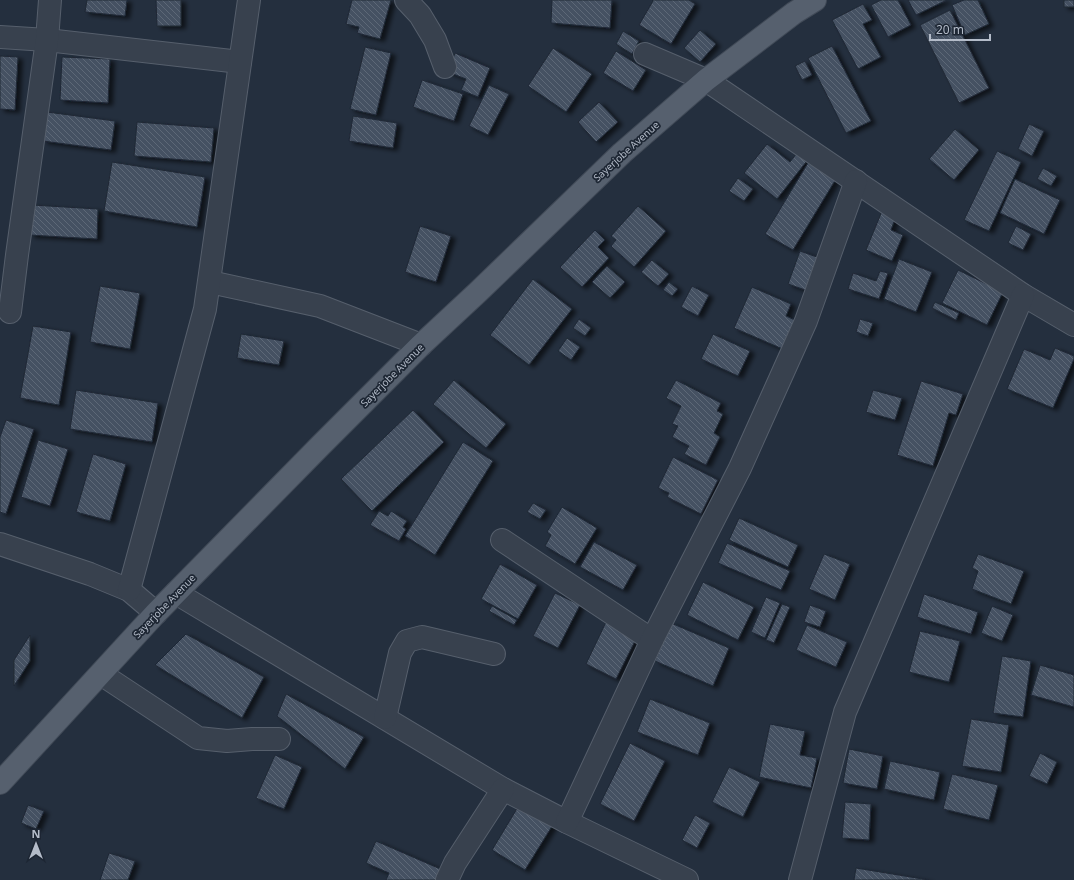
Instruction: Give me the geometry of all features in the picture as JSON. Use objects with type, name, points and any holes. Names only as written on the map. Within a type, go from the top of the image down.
[{"type":"main road","name":"Sayerjobe Avenue","points":[[0,783],[156,613],[319,447],[422,345],[622,153],[706,80],[815,0]]},
{"type":"street","points":[[10,312],[8,255],[48,40],[50,0]]},
{"type":"street","points":[[129,590],[205,309],[249,0]]},
{"type":"street","points":[[406,0],[420,16],[435,40],[445,67]]},
{"type":"street","points":[[0,37],[48,40],[240,62]]},
{"type":"street","points":[[645,54],[706,80],[1023,295],[1074,325]]},
{"type":"street","points":[[567,822],[652,640],[740,468],[806,320],[856,181]]},
{"type":"street","points":[[210,282],[320,306],[422,345]]},
{"type":"street","points":[[800,880],[845,712],[1023,295]]},
{"type":"street","points":[[502,540],[652,640]]},
{"type":"street","points":[[0,544],[90,574],[129,590],[156,613]]},
{"type":"street","points":[[176,593],[503,789],[567,822],[687,880]]},
{"type":"street","points":[[385,718],[400,653],[407,641],[422,637],[494,654]]},
{"type":"street","points":[[101,674],[198,738],[227,741],[280,739]]},
{"type":"street","points":[[447,880],[455,863],[503,789]]},
{"type":"building","points":[[87,0],[127,0],[125,16],[85,12]]},
{"type":"building","points":[[156,0],[181,0],[181,26],[157,26]]},
{"type":"building","points":[[352,0],[391,0],[380,39],[357,33],[359,27],[346,24]]},
{"type":"building","points":[[552,0],[612,0],[610,28],[551,23]]},
{"type":"building","points":[[652,0],[689,0],[695,4],[671,44],[639,25],[653,1]]},
{"type":"building","points":[[881,0],[898,0],[911,25],[888,37],[871,5]]},
{"type":"building","points":[[908,0],[947,0],[916,15]]},
{"type":"building","points":[[964,0],[978,0],[989,24],[965,35],[952,5]]},
{"type":"building","points":[[1064,0],[1074,0],[1074,7],[1064,7]]},
{"type":"building","points":[[863,4],[872,20],[863,24],[881,57],[858,69],[832,20]]},
{"type":"building","points":[[950,10],[989,88],[959,103],[920,25]]},
{"type":"building","points":[[700,30],[716,44],[700,62],[684,48]]},
{"type":"building","points":[[623,31],[639,41],[632,54],[616,44]]},
{"type":"building","points":[[832,46],[871,121],[846,133],[808,58]]},
{"type":"building","points":[[365,47],[391,53],[376,115],[350,109]]},
{"type":"building","points":[[553,48],[592,74],[566,112],[528,86]]},
{"type":"building","points":[[616,51],[646,70],[633,91],[603,73]]},
{"type":"building","points":[[455,53],[490,68],[478,97],[461,90],[466,79],[448,72]]},
{"type":"building","points":[[0,56],[18,57],[15,110],[0,109]]},
{"type":"building","points":[[62,57],[110,59],[108,103],[60,100]]},
{"type":"building","points":[[805,61],[812,75],[802,80],[795,66]]},
{"type":"building","points":[[422,80],[463,94],[454,121],[413,107]]},
{"type":"building","points":[[489,85],[509,94],[488,135],[469,126]]},
{"type":"building","points":[[599,102],[618,122],[596,142],[578,122]]},
{"type":"building","points":[[47,112],[115,121],[111,150],[43,141]]},
{"type":"building","points":[[353,116],[397,123],[393,148],[349,141]]},
{"type":"building","points":[[137,122],[214,128],[211,162],[134,156]]},
{"type":"building","points":[[1029,124],[1044,131],[1032,156],[1018,149]]},
{"type":"building","points":[[955,129],[979,150],[954,180],[929,159]]},
{"type":"building","points":[[767,144],[790,162],[800,149],[810,157],[777,199],[744,173]]},
{"type":"building","points":[[997,151],[1021,162],[989,231],[964,220]]},
{"type":"building","points":[[112,162],[205,177],[197,227],[104,211]]},
{"type":"building","points":[[808,163],[836,179],[793,250],[765,234]]},
{"type":"building","points":[[1043,168],[1057,176],[1051,186],[1037,179]]},
{"type":"building","points":[[738,178],[753,189],[744,201],[729,191]]},
{"type":"building","points":[[1015,179],[1060,200],[1044,234],[1000,213]]},
{"type":"building","points":[[32,205],[98,209],[97,239],[30,235]]},
{"type":"building","points":[[638,206],[666,231],[634,267],[611,246],[616,240],[611,236]]},
{"type":"building","points":[[882,211],[896,216],[891,230],[903,235],[892,261],[866,250]]},
{"type":"building","points":[[420,226],[451,236],[436,282],[405,272]]},
{"type":"building","points":[[1016,226],[1031,234],[1023,250],[1008,243]]},
{"type":"building","points":[[595,230],[605,240],[598,247],[609,258],[582,287],[560,267]]},
{"type":"building","points":[[800,251],[825,260],[814,293],[788,284]]},
{"type":"building","points":[[899,259],[932,272],[916,312],[884,299]]},
{"type":"building","points":[[652,260],[669,274],[658,286],[641,272]]},
{"type":"building","points":[[607,266],[625,282],[610,298],[592,282]]},
{"type":"building","points":[[958,270],[1003,292],[987,325],[942,303]]},
{"type":"building","points":[[880,271],[888,273],[879,299],[848,289],[853,273],[876,281]]},
{"type":"building","points":[[533,279],[572,309],[529,365],[490,335]]},
{"type":"building","points":[[669,282],[678,289],[672,296],[663,290]]},
{"type":"building","points":[[100,286],[140,293],[130,349],[90,342]]},
{"type":"building","points":[[692,286],[709,295],[698,316],[681,307]]},
{"type":"building","points":[[752,287],[791,304],[786,316],[797,321],[785,350],[734,328]]},
{"type":"building","points":[[935,302],[959,313],[956,320],[932,308]]},
{"type":"building","points":[[579,319],[591,328],[585,336],[573,328]]},
{"type":"building","points":[[860,319],[873,323],[868,336],[856,332]]},
{"type":"building","points":[[33,326],[71,332],[59,405],[20,398]]},
{"type":"building","points":[[241,334],[284,341],[279,365],[237,358]]},
{"type":"building","points":[[713,334],[750,351],[738,376],[701,359]]},
{"type":"building","points":[[567,338],[580,347],[571,360],[558,351]]},
{"type":"building","points":[[1055,348],[1074,356],[1074,359],[1053,408],[1007,389],[1024,349],[1050,360]]},
{"type":"building","points":[[454,380],[506,424],[486,448],[433,404]]},
{"type":"building","points":[[676,380],[721,403],[717,411],[723,414],[714,433],[720,437],[706,465],[684,454],[689,446],[672,437],[678,426],[672,424],[681,406],[666,398]]},
{"type":"building","points":[[921,381],[963,394],[956,415],[949,413],[933,466],[897,455]]},
{"type":"building","points":[[76,390],[158,403],[152,442],[70,429]]},
{"type":"building","points":[[873,390],[902,398],[895,420],[866,412]]},
{"type":"building","points":[[413,410],[444,442],[372,511],[341,479]]},
{"type":"building","points":[[6,420],[34,429],[6,514],[0,512],[0,437]]},
{"type":"building","points":[[38,440],[68,449],[50,506],[21,497]]},
{"type":"building","points":[[463,442],[493,461],[435,555],[405,536]]},
{"type":"building","points":[[93,454],[126,464],[110,521],[76,512]]},
{"type":"building","points":[[673,457],[718,480],[701,514],[667,497],[669,493],[658,488]]},
{"type":"building","points":[[533,503],[546,510],[540,519],[527,512]]},
{"type":"building","points":[[562,507],[597,528],[575,564],[545,546],[551,535],[547,532]]},
{"type":"building","points":[[379,511],[388,516],[391,511],[407,521],[403,527],[406,529],[399,541],[370,525]]},
{"type":"building","points":[[739,518],[798,545],[788,567],[729,540]]},
{"type":"building","points":[[594,542],[637,565],[623,590],[580,567]]},
{"type":"building","points":[[727,543],[790,571],[781,590],[718,563]]},
{"type":"building","points":[[824,554],[850,564],[835,600],[809,589]]},
{"type":"building","points":[[978,554],[1024,571],[1011,604],[972,589],[978,571],[972,568]]},
{"type":"building","points":[[500,564],[537,585],[518,619],[481,599]]},
{"type":"building","points":[[703,582],[754,607],[738,640],[687,615]]},
{"type":"building","points":[[555,593],[580,605],[558,648],[533,636]]},
{"type":"building","points":[[924,594],[978,612],[971,634],[917,617]]},
{"type":"building","points":[[766,597],[780,603],[765,638],[751,632]]},
{"type":"building","points":[[782,604],[790,607],[774,643],[766,640]]},
{"type":"building","points":[[810,605],[826,611],[820,627],[804,622]]},
{"type":"building","points":[[492,606],[517,620],[514,625],[489,611]]},
{"type":"building","points":[[992,606],[1013,615],[1002,641],[981,633]]},
{"type":"building","points":[[606,622],[637,637],[616,679],[586,664]]},
{"type":"building","points":[[671,623],[729,648],[713,686],[655,661]]},
{"type":"building","points":[[807,625],[847,642],[836,667],[796,650]]},
{"type":"building","points":[[920,631],[960,641],[949,682],[909,672]]},
{"type":"building","points":[[186,634],[264,677],[242,718],[155,665]]},
{"type":"building","points":[[30,635],[30,661],[14,686],[14,660]]},
{"type":"building","points":[[1002,656],[1031,661],[1023,717],[993,713]]},
{"type":"building","points":[[1040,665],[1074,675],[1074,707],[1031,695]]},
{"type":"building","points":[[286,694],[364,737],[345,769],[277,716]]},
{"type":"building","points":[[650,699],[710,723],[698,755],[637,732]]},
{"type":"building","points":[[971,719],[1009,725],[1001,772],[962,766]]},
{"type":"building","points":[[770,724],[805,731],[800,755],[817,758],[811,788],[759,777]]},
{"type":"building","points":[[630,743],[665,761],[634,821],[600,804]]},
{"type":"building","points":[[849,749],[883,756],[877,789],[843,783]]},
{"type":"building","points":[[1040,753],[1057,762],[1047,784],[1029,776]]},
{"type":"building","points":[[275,755],[302,767],[284,809],[256,798]]},
{"type":"building","points":[[890,761],[940,772],[934,800],[884,789]]},
{"type":"building","points":[[729,767],[760,782],[743,817],[712,802]]},
{"type":"building","points":[[952,774],[998,785],[989,820],[943,809]]},
{"type":"building","points":[[521,802],[554,823],[525,870],[492,850]]},
{"type":"building","points":[[845,802],[871,804],[869,840],[842,838]]},
{"type":"building","points":[[28,805],[44,811],[36,829],[21,823]]},
{"type":"building","points":[[695,815],[710,823],[697,848],[682,840]]},
{"type":"building","points":[[376,841],[445,871],[440,880],[386,880],[389,873],[366,863]]},
{"type":"building","points":[[109,853],[135,861],[128,880],[100,880]]},
{"type":"building","points":[[856,868],[929,880],[854,880]]}]
